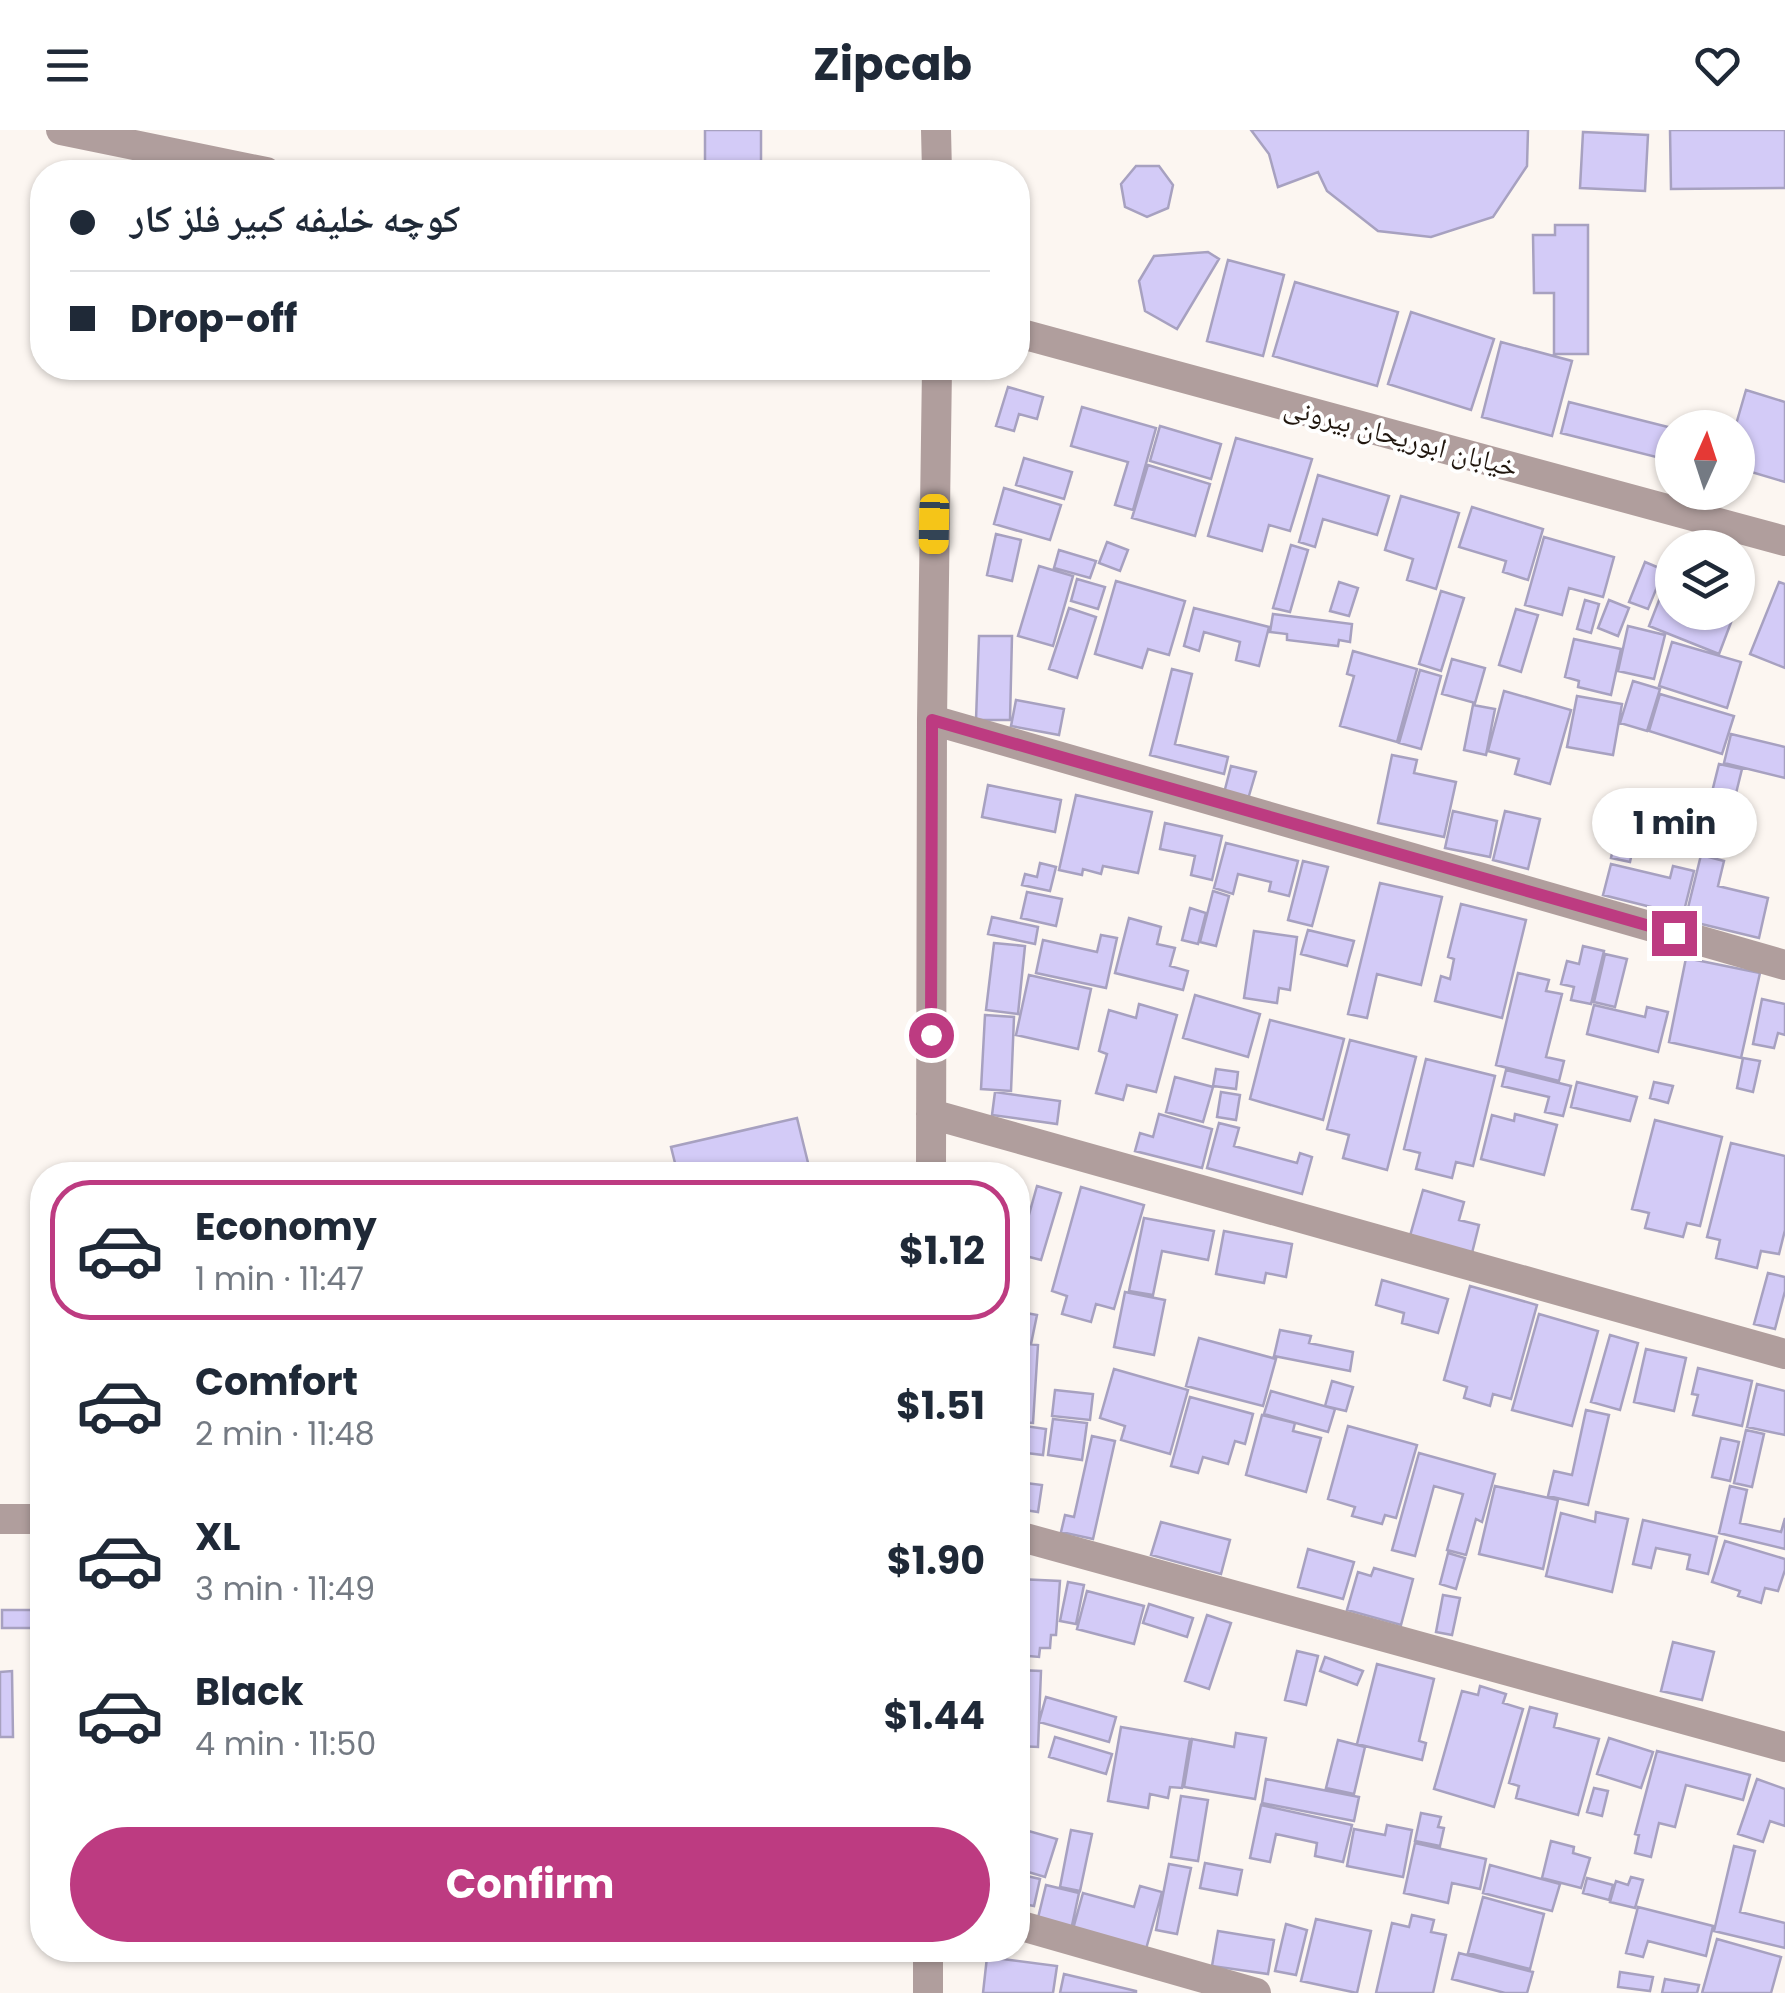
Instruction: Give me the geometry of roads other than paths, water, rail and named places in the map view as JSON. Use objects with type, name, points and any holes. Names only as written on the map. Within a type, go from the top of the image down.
[{"type":"street","points":[[61,130],[207,160]]},
{"type":"street","points":[[936,130],[936,160]]},
{"type":"street","name":"خیابان ابوریحان بیرونی","points":[[1030,336],[1785,541]]},
{"type":"street","points":[[931,1162],[937,380]]},
{"type":"street","points":[[932,720],[1785,965]]},
{"type":"street","points":[[931,1114],[1785,1354]]},
{"type":"street","points":[[0,1518],[30,1518]]},
{"type":"street","points":[[1030,1539],[1785,1747]]},
{"type":"street","points":[[1030,1928],[1256,1993]]},
{"type":"street","points":[[928,1962],[928,1993]]}]
